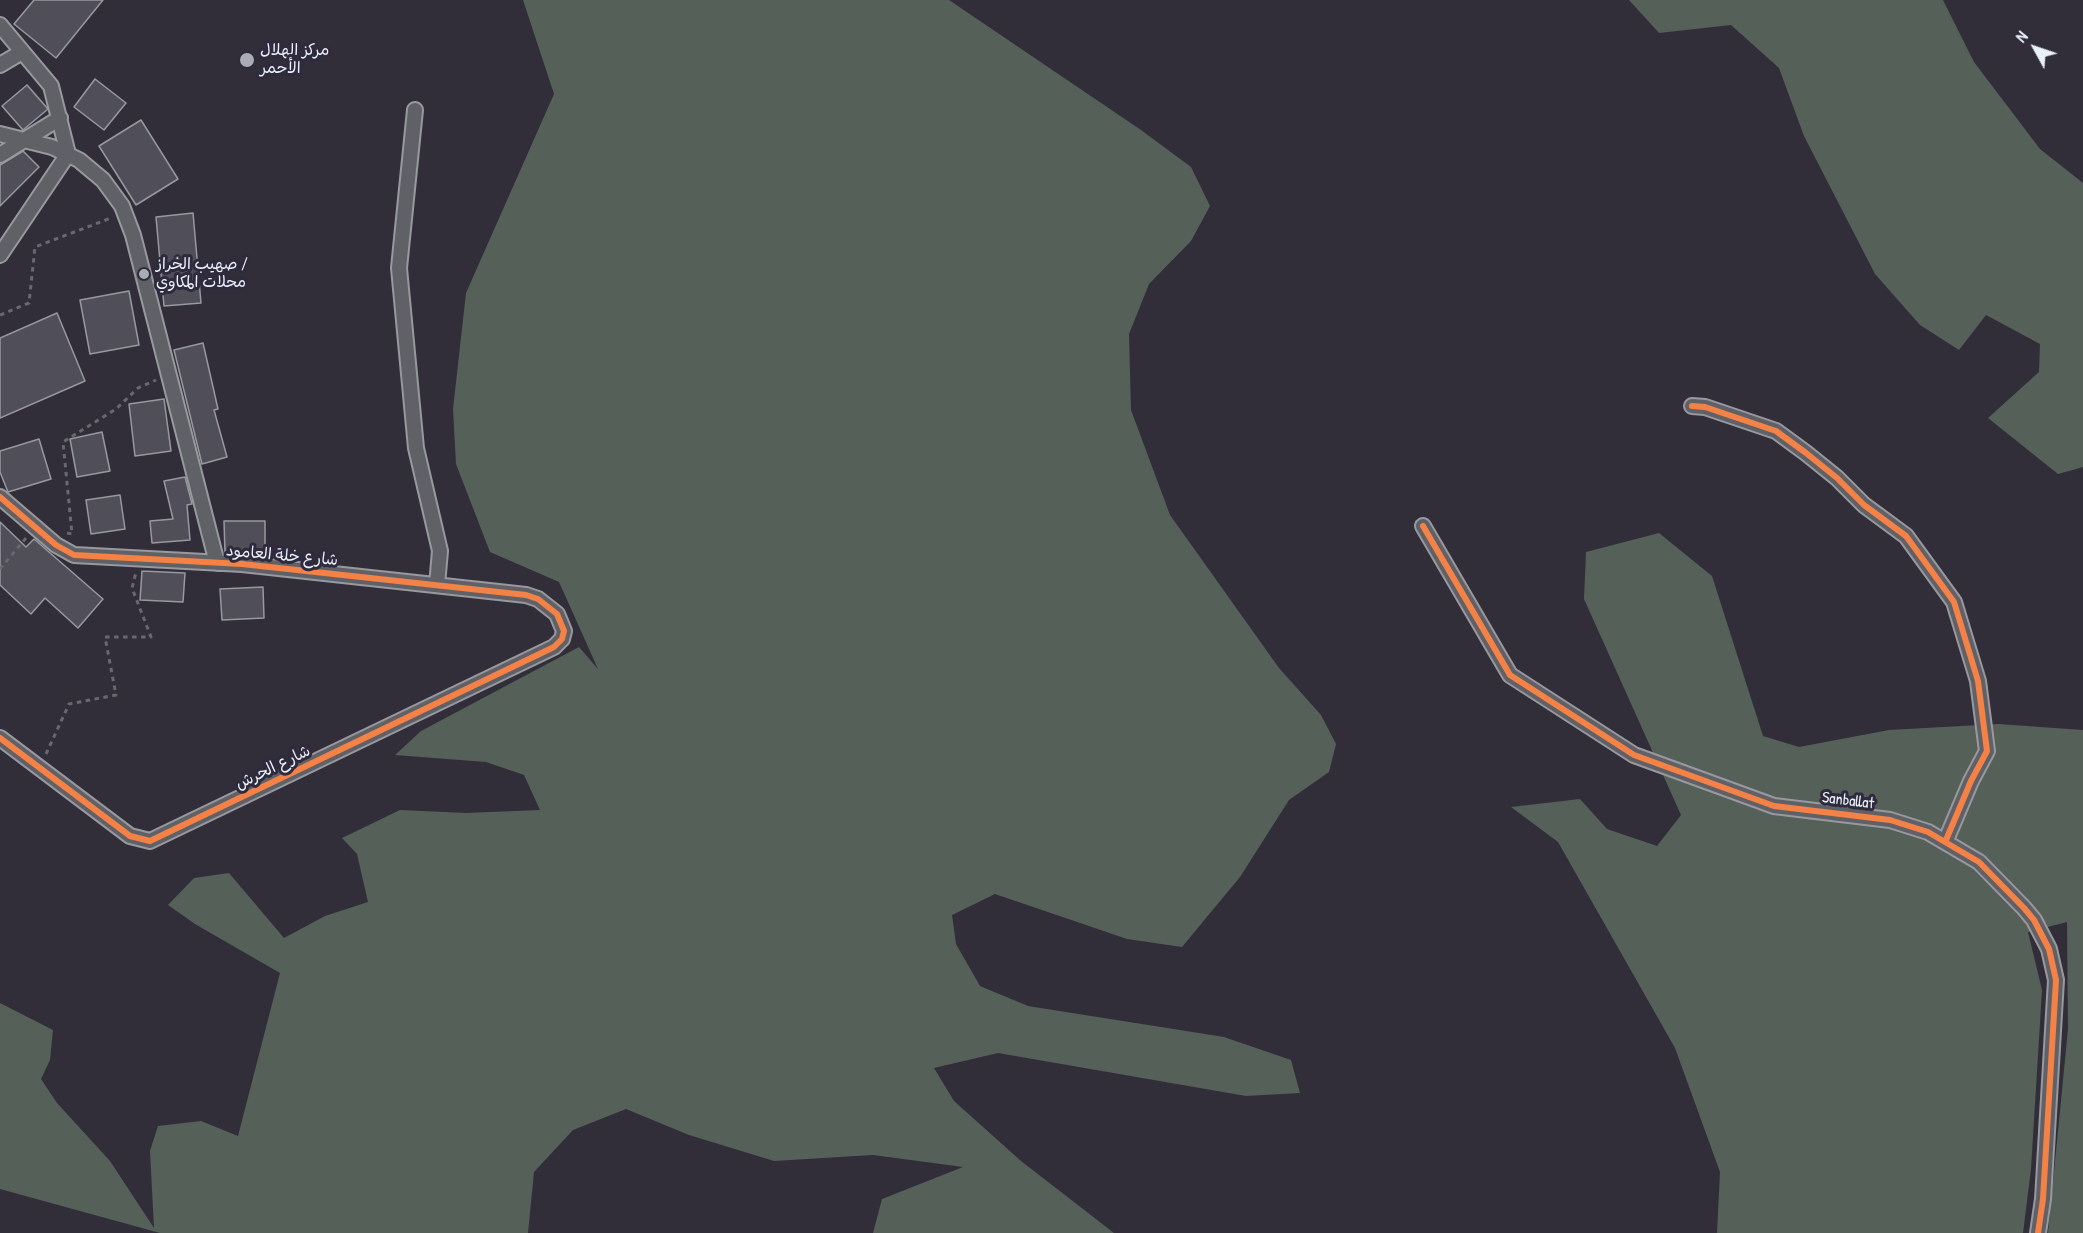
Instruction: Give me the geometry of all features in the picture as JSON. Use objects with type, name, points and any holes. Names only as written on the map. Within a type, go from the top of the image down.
[{"type":"street","points":[[0,25],[51,86],[68,154],[0,255]]},
{"type":"street","points":[[0,65],[22,52]]},
{"type":"street","points":[[415,110],[399,268],[416,448],[440,551],[436,585]]},
{"type":"street","points":[[0,155],[60,118]]},
{"type":"street","name":"شارع خلة العامود","points":[[0,134],[68,154],[104,180],[124,213],[133,235],[217,563]]},
{"type":"street","points":[[1692,406],[1705,407],[1776,431],[1806,453],[1837,478],[1864,505],[1906,536],[1954,602],[1978,681],[1987,751],[1971,781],[1946,840]]},
{"type":"street","name":"شارع خلة العامود","points":[[0,497],[65,551],[90,558],[217,563],[526,595],[538,600],[557,614],[564,631]]},
{"type":"street","name":"Sanballat","points":[[1423,526],[1510,675],[1634,755],[1774,806],[1890,820],[1946,840],[1979,862],[2024,908],[2043,934],[2054,964],[2057,998],[2043,1199],[2038,1233]]},
{"type":"street","name":"شارع الحرش","points":[[0,738],[130,836],[150,841],[554,647],[562,639],[564,631]]},
{"type":"path","points":[[0,315],[28,303],[34,247],[124,213]]},
{"type":"path","points":[[0,569],[29,535],[72,534],[63,442],[116,409],[138,388],[168,374]]},
{"type":"path","points":[[40,767],[69,704],[116,695],[105,637],[151,638],[132,588],[137,567]]},
{"type":"shaded area","points":[[523,0],[949,0],[1141,130],[1191,167],[1210,206],[1191,241],[1149,284],[1129,334],[1131,410],[1170,515],[1279,668],[1321,715],[1336,744],[1329,772],[1289,800],[1240,877],[1182,947],[1127,939],[995,894],[952,915],[956,944],[980,986],[1028,1006],[1224,1037],[1291,1060],[1300,1093],[1246,1096],[998,1053],[934,1068],[954,1101],[1021,1161],[1114,1233],[873,1233],[882,1199],[963,1167],[873,1155],[774,1161],[689,1135],[626,1109],[573,1130],[534,1172],[528,1233],[160,1233],[0,1189],[0,1003],[53,1030],[50,1060],[41,1079],[57,1103],[110,1161],[154,1228],[150,1151],[158,1126],[201,1121],[238,1136],[280,973],[195,924],[168,905],[194,878],[229,873],[284,938],[325,916],[368,902],[357,854],[342,838],[400,810],[466,813],[540,810],[524,775],[486,762],[395,755],[421,731],[579,647],[598,669],[559,582],[490,552],[456,464],[453,409],[466,293],[554,94]]},
{"type":"shaded area","points":[[1629,0],[1943,0],[1974,62],[2040,149],[2083,183],[2083,467],[2058,474],[1988,418],[2039,372],[2040,344],[1986,315],[1959,350],[1920,325],[1875,274],[1804,136],[1779,68],[1731,25],[1659,33]]},
{"type":"shaded area","points":[[1659,533],[1712,576],[1763,736],[1799,747],[1889,730],[1998,724],[2083,730],[2083,1233],[2048,1233],[2068,1029],[2067,922],[2028,932],[2042,990],[2031,1169],[2023,1233],[1717,1233],[1720,1172],[1675,1048],[1558,842],[1511,807],[1580,799],[1607,829],[1657,846],[1681,815],[1584,599],[1586,552]]},
{"type":"building","points":[[34,0],[103,0],[56,58],[14,24]]},
{"type":"building","points":[[95,79],[126,103],[104,130],[74,107]]},
{"type":"building","points":[[27,85],[48,109],[23,130],[2,106]]},
{"type":"building","points":[[141,120],[178,179],[136,205],[99,146]]},
{"type":"building","points":[[23,151],[39,167],[0,206],[0,165]]},
{"type":"building","points":[[193,213],[201,303],[164,306],[156,217]]},
{"type":"building","points":[[129,291],[139,345],[90,354],[80,300]]},
{"type":"building","points":[[57,313],[85,381],[0,418],[0,338]]},
{"type":"building","points":[[203,343],[218,409],[214,410],[227,457],[202,464],[174,350]]},
{"type":"building","points":[[164,399],[171,451],[135,456],[129,404]]},
{"type":"building","points":[[102,432],[110,471],[77,477],[70,439]]},
{"type":"building","points":[[39,439],[51,479],[8,492],[0,472],[0,451]]},
{"type":"building","points":[[185,477],[192,504],[187,505],[190,540],[152,543],[150,521],[173,519],[164,481]]},
{"type":"building","points":[[120,495],[125,529],[91,534],[86,500]]},
{"type":"building","points":[[224,521],[265,521],[265,553],[225,553]]},
{"type":"building","points":[[0,522],[26,547],[34,539],[103,599],[78,628],[45,598],[31,614],[0,585]]},
{"type":"building","points":[[142,571],[185,573],[183,602],[140,600]]},
{"type":"building","points":[[263,587],[264,618],[222,620],[220,589]]},
{"type":"cycle path","points":[[1692,406],[1705,407],[1776,431],[1806,453],[1837,478],[1864,505],[1906,536],[1954,602],[1978,681],[1987,751],[1971,781],[1946,840]]},
{"type":"cycle path","points":[[0,497],[56,545],[74,555],[242,564],[526,595],[538,599],[557,614],[564,631],[562,639],[554,647],[150,841],[130,836],[0,738]]},
{"type":"cycle path","points":[[1423,526],[1510,675],[1634,755],[1774,806],[1890,820],[1928,832],[1979,862],[2024,908],[2034,920],[2049,949],[2056,980],[2043,1199],[2038,1233]]},
{"type":"place","name":"مركز الهلال الأحمر","points":[[247,60]]},
{"type":"place","name":"صهيب الخراز / محلات المكاوي","points":[[144,274]]}]
